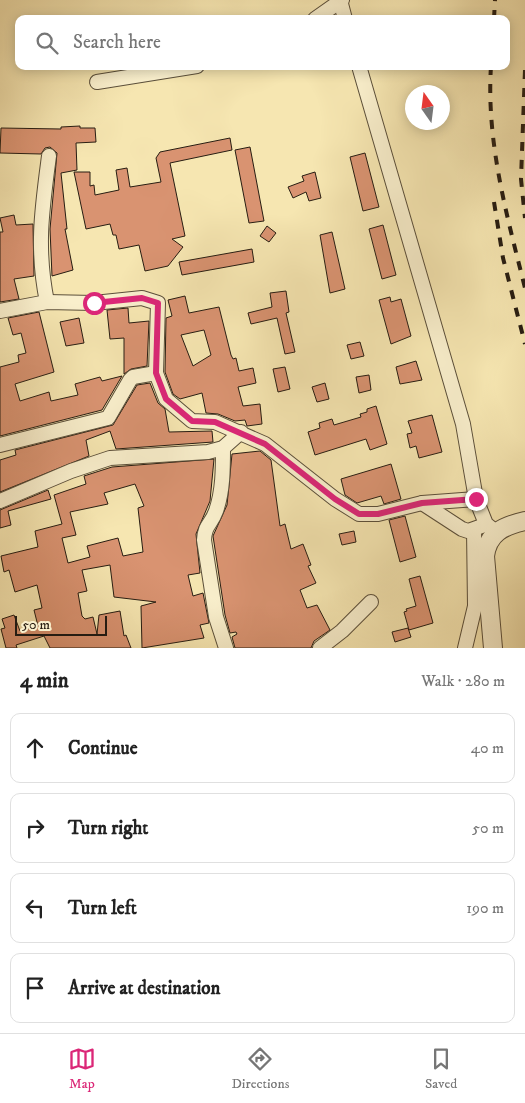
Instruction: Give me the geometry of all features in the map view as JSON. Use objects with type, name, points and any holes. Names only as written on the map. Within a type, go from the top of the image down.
[{"type":"street","points":[[321,15],[341,1],[345,15]]},
{"type":"street","points":[[98,82],[172,70]]},
{"type":"street","points":[[360,70],[463,424],[476,499],[487,542],[485,556],[493,648]]},
{"type":"street","points":[[48,302],[42,275],[40,242],[49,156]]},
{"type":"street","points":[[0,311],[48,302],[94,303],[142,298],[153,300],[158,303],[156,373],[166,399],[192,421],[215,422],[265,444],[335,499],[359,514],[378,514],[422,503],[476,499]]},
{"type":"street","points":[[0,444],[108,418],[130,380],[134,377],[156,373]]},
{"type":"street","points":[[0,501],[71,471],[110,458],[208,452],[223,448],[241,432]]},
{"type":"street","points":[[223,448],[220,498],[215,514],[205,528],[204,540],[216,617],[226,648]]},
{"type":"street","points":[[422,503],[462,530],[485,529],[525,521]]},
{"type":"street","points":[[465,648],[475,606],[485,529]]},
{"type":"street","points":[[320,648],[342,631],[371,602]]},
{"type":"building","points":[[80,126],[80,128],[95,128],[96,142],[76,143],[77,170],[61,173],[67,229],[65,229],[73,270],[52,276],[50,229],[57,153],[50,147],[45,148],[41,154],[0,153],[1,128],[61,129],[61,127]]},
{"type":"building","points":[[230,138],[232,150],[170,163],[185,236],[172,239],[183,247],[168,266],[145,271],[139,245],[119,249],[116,235],[113,235],[110,224],[86,229],[74,172],[90,172],[90,186],[94,185],[95,195],[119,190],[116,170],[127,168],[130,187],[161,182],[156,158],[160,152]]},
{"type":"building","points":[[250,147],[264,221],[249,223],[235,150]]},
{"type":"building","points":[[365,153],[379,207],[363,211],[350,157]]},
{"type":"building","points":[[315,172],[321,198],[309,201],[306,192],[293,198],[288,187],[304,181],[302,176]]},
{"type":"building","points":[[14,215],[16,225],[33,224],[34,276],[14,279],[19,299],[0,302],[0,232],[3,232],[0,218]]},
{"type":"building","points":[[383,225],[396,275],[382,279],[369,229]]},
{"type":"building","points":[[267,226],[276,233],[269,242],[260,236]]},
{"type":"building","points":[[332,232],[345,289],[330,293],[320,235]]},
{"type":"building","points":[[252,249],[254,262],[182,275],[179,262]]},
{"type":"building","points":[[286,291],[289,312],[286,313],[295,352],[285,354],[277,318],[251,324],[248,313],[272,307],[270,293]]},
{"type":"building","points":[[185,296],[189,313],[219,307],[231,355],[233,359],[236,358],[239,371],[253,368],[256,383],[238,387],[243,406],[260,404],[262,424],[247,426],[245,420],[235,421],[218,414],[206,413],[202,393],[180,399],[173,394],[165,372],[166,318],[172,316],[168,300]],"holes":[[[204,330],[211,355],[193,366],[181,335]]]},
{"type":"building","points":[[390,297],[391,302],[401,299],[411,336],[391,344],[379,300]]},
{"type":"building","points":[[128,308],[129,323],[149,321],[147,366],[131,369],[124,374],[124,338],[110,339],[107,310]]},
{"type":"building","points":[[39,312],[54,372],[15,384],[20,401],[49,392],[51,401],[78,395],[75,384],[100,377],[102,381],[122,376],[102,410],[0,436],[0,367],[19,362],[18,355],[26,353],[21,333],[13,335],[8,318]]},
{"type":"building","points":[[79,318],[84,343],[66,346],[60,322]]},
{"type":"building","points":[[360,342],[364,356],[351,359],[347,345]]},
{"type":"building","points":[[416,361],[422,380],[400,384],[396,367]]},
{"type":"building","points":[[285,367],[290,389],[278,392],[273,369]]},
{"type":"building","points":[[369,375],[371,390],[359,393],[356,377]]},
{"type":"building","points":[[150,383],[158,403],[165,409],[169,432],[212,431],[213,442],[116,449],[110,431],[86,440],[89,456],[0,492],[0,460],[16,455],[15,450],[113,425],[137,385]]},
{"type":"building","points":[[325,383],[329,399],[317,402],[312,387]]},
{"type":"building","points":[[376,406],[387,444],[370,450],[366,439],[315,455],[308,432],[320,428],[319,423],[332,419],[334,425],[361,417],[360,414]]},
{"type":"building","points":[[432,415],[442,452],[419,458],[416,446],[410,448],[407,434],[412,433],[408,421]]},
{"type":"building","points":[[260,451],[271,460],[280,526],[285,524],[291,549],[303,544],[311,565],[308,566],[316,583],[300,590],[307,608],[317,605],[330,630],[314,641],[311,648],[235,648],[232,637],[237,634],[236,632],[230,633],[225,615],[213,536],[227,505],[232,454]]},
{"type":"building","points":[[214,459],[210,501],[196,534],[200,573],[188,575],[193,596],[203,593],[209,623],[200,625],[204,638],[142,648],[141,606],[156,602],[114,597],[110,565],[82,570],[87,591],[78,593],[82,616],[85,619],[93,617],[97,634],[99,615],[120,611],[124,636],[126,635],[131,648],[50,648],[44,636],[16,645],[17,648],[6,648],[1,629],[5,628],[2,619],[14,615],[20,631],[38,626],[34,610],[42,608],[37,585],[15,592],[9,570],[4,572],[1,556],[38,547],[35,531],[62,524],[54,495],[86,484],[84,476],[112,467]],"holes":[[[135,484],[144,506],[138,508],[143,552],[123,556],[118,538],[87,546],[90,557],[68,563],[62,538],[76,535],[70,512],[108,504],[104,493]]]},
{"type":"building","points":[[391,464],[401,499],[384,504],[381,496],[357,503],[345,495],[341,479]]},
{"type":"building","points":[[48,490],[51,499],[8,511],[11,525],[0,528],[0,510]]},
{"type":"building","points":[[405,516],[416,557],[400,562],[389,520]]},
{"type":"building","points":[[354,531],[356,542],[342,545],[339,534]]},
{"type":"building","points":[[420,576],[433,623],[409,630],[404,612],[407,611],[406,609],[416,606],[409,579]]},
{"type":"building","points":[[408,628],[411,637],[395,642],[392,632]]},
{"type":"railway","points":[[494,15],[495,0]]},
{"type":"railway","points":[[491,70],[492,123],[499,178],[525,288]]},
{"type":"railway","points":[[525,70],[521,179],[525,218]]},
{"type":"railway","points":[[494,202],[503,258],[525,344]]},
{"type":"route","points":[[94,303],[142,298],[158,303],[156,308],[156,373],[166,399],[192,421],[215,422],[265,444],[335,499],[359,514],[378,514],[422,503],[476,499]]}]
